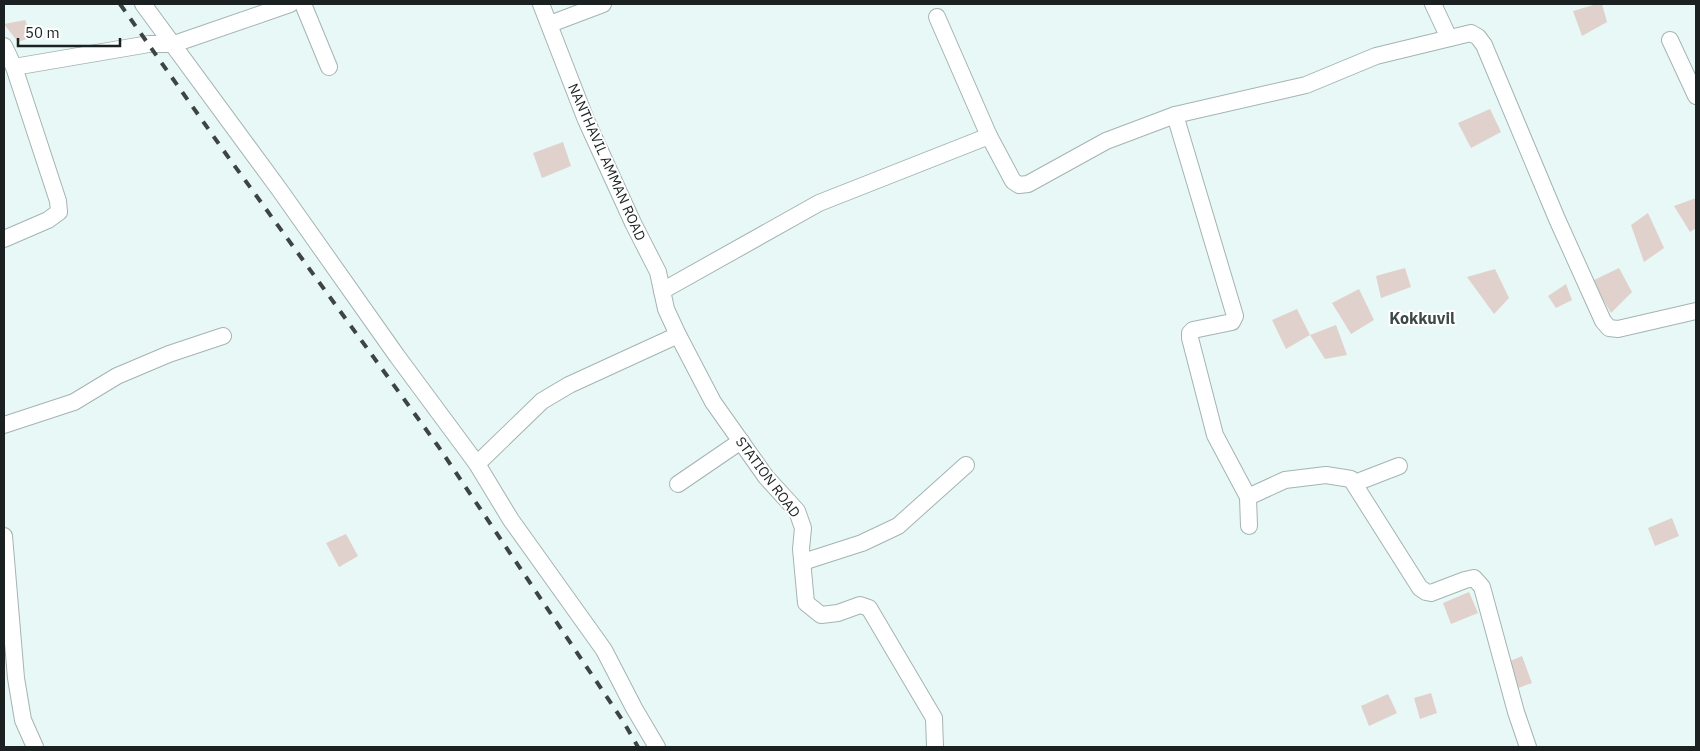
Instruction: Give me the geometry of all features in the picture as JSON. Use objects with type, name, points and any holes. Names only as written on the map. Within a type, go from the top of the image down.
[{"type":"street","points":[[143,4],[279,189],[396,356],[477,464],[512,520],[604,650],[657,747]]},
{"type":"street","points":[[14,67],[148,44],[174,44],[290,4]]},
{"type":"street","points":[[303,4],[329,67]]},
{"type":"street","name":"NANTHAVIL AMMAN ROAD","points":[[541,4],[586,120],[633,223],[658,272],[662,291]]},
{"type":"street","points":[[550,24],[603,4]]},
{"type":"street","points":[[1433,4],[1449,38]]},
{"type":"street","points":[[936,17],[989,136],[1013,181],[1019,185],[1028,184],[1106,141],[1175,114],[1306,85],[1376,56],[1471,33],[1478,37],[1484,45],[1557,219],[1603,321],[1609,328],[1618,329],[1696,310]]},
{"type":"street","points":[[1670,40],[1696,96]]},
{"type":"street","points":[[4,46],[14,67],[58,200],[59,212],[48,220],[4,239]]},
{"type":"street","points":[[1175,114],[1235,316],[1232,322],[1193,330],[1190,332],[1190,338],[1215,435],[1248,497],[1248,526]]},
{"type":"street","points":[[662,291],[820,203],[989,136]]},
{"type":"street","name":"STATION ROAD","points":[[662,291],[666,309],[713,402],[766,477],[797,511],[803,528],[801,549],[806,603],[821,615],[838,613],[860,605],[870,608],[934,718],[935,747]]},
{"type":"street","points":[[477,464],[542,401],[569,385],[678,335]]},
{"type":"street","points":[[4,425],[74,402],[118,376],[169,354],[223,336]]},
{"type":"street","points":[[678,484],[740,441]]},
{"type":"street","points":[[803,562],[862,543],[898,526],[966,465]]},
{"type":"street","points":[[1355,484],[1399,466]]},
{"type":"street","points":[[1248,497],[1285,480],[1326,475],[1351,479],[1420,588],[1431,593],[1474,578],[1482,587],[1516,712],[1528,747]]},
{"type":"street","points":[[4,536],[10,678],[23,720],[34,747]]},
{"type":"building","points":[[1602,4],[1607,22],[1582,36],[1573,11]]},
{"type":"building","points":[[25,20],[32,37],[18,42],[4,24]]},
{"type":"building","points":[[1490,109],[1501,132],[1471,148],[1458,123]]},
{"type":"building","points":[[563,142],[571,166],[542,178],[533,153]]},
{"type":"building","points":[[1696,198],[1696,228],[1690,232],[1674,206]]},
{"type":"building","points":[[1648,213],[1664,248],[1644,262],[1631,225]]},
{"type":"building","points":[[1405,268],[1411,287],[1381,298],[1376,276]]},
{"type":"building","points":[[1619,268],[1632,292],[1611,313],[1592,281]]},
{"type":"building","points":[[1495,269],[1509,298],[1494,314],[1467,277]]},
{"type":"building","points":[[1566,284],[1572,300],[1556,308],[1548,296]]},
{"type":"building","points":[[1359,289],[1374,320],[1351,334],[1332,303]]},
{"type":"building","points":[[1297,309],[1310,335],[1286,349],[1272,320]]},
{"type":"building","points":[[1336,325],[1347,355],[1325,359],[1310,335]]},
{"type":"building","points":[[1672,518],[1679,536],[1655,546],[1648,528]]},
{"type":"building","points":[[346,534],[358,556],[339,567],[326,543]]},
{"type":"building","points":[[1469,592],[1478,613],[1451,624],[1443,603]]},
{"type":"building","points":[[1522,656],[1532,683],[1518,688],[1508,662]]},
{"type":"building","points":[[1431,693],[1437,713],[1420,719],[1414,698]]},
{"type":"building","points":[[1388,694],[1397,713],[1369,726],[1361,706]]},
{"type":"railway","points":[[120,4],[226,154],[438,446],[623,721],[638,747]]},
{"type":"district","name":"Kokkuvil","points":[[1422,318]]}]
